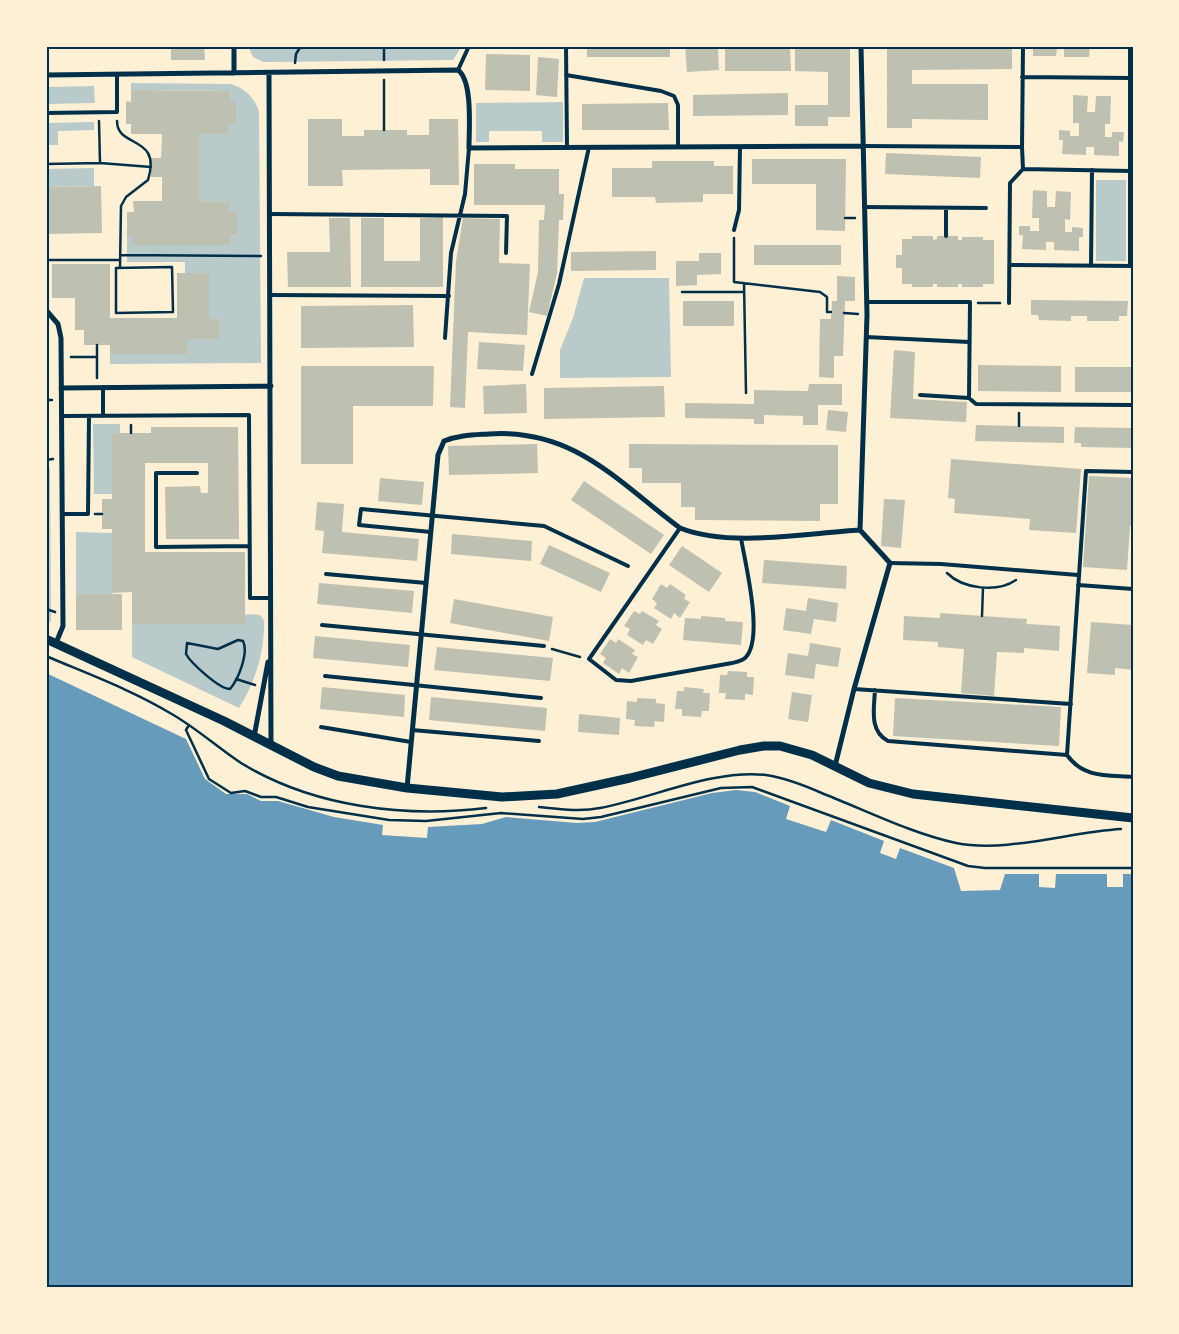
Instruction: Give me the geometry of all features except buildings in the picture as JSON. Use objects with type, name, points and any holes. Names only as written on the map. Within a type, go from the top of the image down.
[{"type":"street","points":[[234,46],[234,73]]},
{"type":"street","points":[[836,766],[854,689],[890,563],[860,530],[867,315],[861,46]]},
{"type":"street","points":[[46,75],[458,70],[464,74],[467,85],[469,148],[863,146]]},
{"type":"street","points":[[269,73],[271,747]]},
{"type":"street","points":[[46,310],[54,317],[60,331],[61,357],[63,626],[56,643]]},
{"type":"street","points":[[61,388],[271,386]]},
{"type":"street","points":[[407,788],[438,456],[444,441],[455,436],[516,434],[535,436],[552,441],[593,460],[680,528],[712,537],[741,538],[860,530]]},
{"type":"street","points":[[46,639],[314,767],[338,776],[407,788],[502,796],[557,794],[764,746],[796,750],[812,755],[869,783],[913,794],[1133,818]]},
{"type":"street","points":[[254,738],[270,649]]},
{"type":"lane","points":[[458,70],[470,46]]},
{"type":"lane","points":[[566,46],[567,148]]},
{"type":"lane","points":[[1009,303],[1010,183],[1023,169],[1023,46]]},
{"type":"lane","points":[[1009,266],[1131,266],[1130,170],[1132,78],[1130,46]]},
{"type":"lane","points":[[46,113],[117,112],[117,75]]},
{"type":"lane","points":[[566,75],[662,91],[674,96],[678,105],[678,147]]},
{"type":"lane","points":[[1022,78],[1132,78]]},
{"type":"lane","points":[[863,146],[1022,147]]},
{"type":"lane","points":[[532,374],[559,284],[588,147]]},
{"type":"lane","points":[[734,230],[739,210],[740,147]]},
{"type":"lane","points":[[445,338],[451,253],[466,187],[469,148]]},
{"type":"lane","points":[[1023,169],[1130,170]]},
{"type":"lane","points":[[1092,170],[1092,266]]},
{"type":"lane","points":[[864,207],[986,208]]},
{"type":"lane","points":[[946,208],[946,236]]},
{"type":"lane","points":[[270,214],[460,214],[507,216],[506,252]]},
{"type":"lane","points":[[271,295],[449,296]]},
{"type":"lane","points":[[867,302],[970,302],[969,398]]},
{"type":"lane","points":[[866,337],[969,342]]},
{"type":"lane","points":[[100,387],[103,416]]},
{"type":"lane","points":[[920,395],[969,398],[976,404],[1133,405]]},
{"type":"lane","points":[[62,416],[249,415],[250,598],[271,598]]},
{"type":"lane","points":[[63,514],[88,514],[89,416]]},
{"type":"lane","points":[[1067,755],[1086,470],[1133,472]]},
{"type":"lane","points":[[197,473],[156,473],[156,546],[250,546]]},
{"type":"lane","points":[[431,532],[359,525],[361,509],[544,526],[628,566]]},
{"type":"lane","points":[[680,528],[589,659],[616,680],[623,681],[742,661],[750,650],[754,621],[741,538]]},
{"type":"lane","points":[[890,563],[941,564],[1078,574]]},
{"type":"lane","points":[[326,574],[426,583]]},
{"type":"lane","points":[[1078,585],[1133,589]]},
{"type":"lane","points":[[322,625],[544,646]]},
{"type":"lane","points":[[325,676],[541,698]]},
{"type":"lane","points":[[854,689],[1071,704]]},
{"type":"lane","points":[[875,690],[875,727],[879,735],[888,741],[1067,755],[1080,768],[1093,774],[1133,777]]},
{"type":"lane","points":[[321,727],[411,742]]},
{"type":"lane","points":[[412,730],[539,741]]},
{"type":"path","points":[[295,73],[296,57],[301,46]]},
{"type":"path","points":[[384,46],[384,60]]},
{"type":"path","points":[[384,80],[384,130]]},
{"type":"path","points":[[99,112],[100,163]]},
{"type":"path","points":[[117,112],[118,130],[122,135],[142,144],[147,149],[150,167],[148,180],[126,197],[121,206],[120,268]]},
{"type":"path","points":[[46,164],[100,163],[150,167]]},
{"type":"path","points":[[734,230],[734,282],[820,292],[827,298],[827,312],[831,312]]},
{"type":"path","points":[[120,255],[270,256]]},
{"type":"path","points":[[46,260],[120,260]]},
{"type":"path","points":[[172,267],[173,312],[116,313],[116,268],[120,268],[172,267]]},
{"type":"path","points":[[744,283],[746,393]]},
{"type":"path","points":[[682,292],[744,292]]},
{"type":"path","points":[[970,302],[1009,303]]},
{"type":"path","points":[[844,313],[867,315]]},
{"type":"path","points":[[97,345],[100,387]]},
{"type":"path","points":[[61,357],[97,357]]},
{"type":"path","points":[[1019,404],[1019,426]]},
{"type":"path","points":[[941,564],[956,580],[983,588],[1004,586],[1019,577],[1024,571]]},
{"type":"path","points":[[982,616],[983,588]]},
{"type":"path","points":[[238,640],[243,641],[245,651],[236,679],[230,690],[221,687],[190,660],[186,654],[186,643],[218,648],[238,640]]},
{"type":"path","points":[[544,646],[589,659]]},
{"type":"path","points":[[236,679],[263,687]]},
{"type":"path","points":[[189,725],[186,730],[209,779],[230,792],[245,791],[261,797],[276,797],[308,807],[342,814],[415,822],[501,813],[583,819],[601,817],[721,788],[752,787],[968,866],[985,868],[1133,868]]},
{"type":"shaded area","points":[[248,46],[462,46],[453,60],[263,62],[253,57]]},
{"type":"shaded area","points":[[131,83],[230,84],[245,91],[257,107],[259,112],[261,363],[110,364],[110,354],[187,354],[187,339],[219,338],[219,319],[209,319],[209,273],[185,273],[185,262],[127,262],[127,236],[230,245],[230,236],[237,235],[237,212],[229,212],[229,202],[199,201],[199,134],[228,124],[236,124],[236,102],[229,102],[228,91],[131,90]]},
{"type":"shaded area","points":[[94,86],[95,103],[46,104],[46,87]]},
{"type":"shaded area","points":[[563,102],[563,142],[542,142],[542,131],[489,131],[489,142],[476,142],[476,103]]},
{"type":"shaded area","points":[[94,122],[94,130],[58,131],[58,145],[46,145],[46,123]]},
{"type":"shaded area","points":[[94,168],[94,186],[46,187],[46,169]]},
{"type":"shaded area","points":[[1096,180],[1126,180],[1126,261],[1096,261]]},
{"type":"shaded area","points":[[584,278],[669,278],[671,377],[560,378],[560,350],[573,318]]},
{"type":"shaded area","points":[[93,424],[120,424],[120,433],[112,434],[112,494],[94,494]]},
{"type":"shaded area","points":[[46,468],[50,468],[51,622],[46,620]]},
{"type":"shaded area","points":[[76,532],[112,533],[112,594],[76,594]]},
{"type":"shaded area","points":[[260,615],[264,620],[263,644],[250,688],[239,708],[132,657],[132,624]]},
{"type":"water","points":[[46,673],[186,739],[205,779],[226,794],[247,794],[261,801],[278,801],[334,817],[383,825],[382,835],[427,838],[428,827],[482,824],[506,817],[577,823],[595,822],[712,793],[736,790],[755,792],[790,806],[786,819],[826,832],[831,820],[884,841],[880,853],[896,859],[900,848],[954,868],[961,891],[1000,890],[1005,874],[1039,874],[1039,887],[1055,888],[1056,874],[1107,874],[1107,887],[1123,887],[1123,874],[1133,874],[1133,1288],[46,1288]]}]
